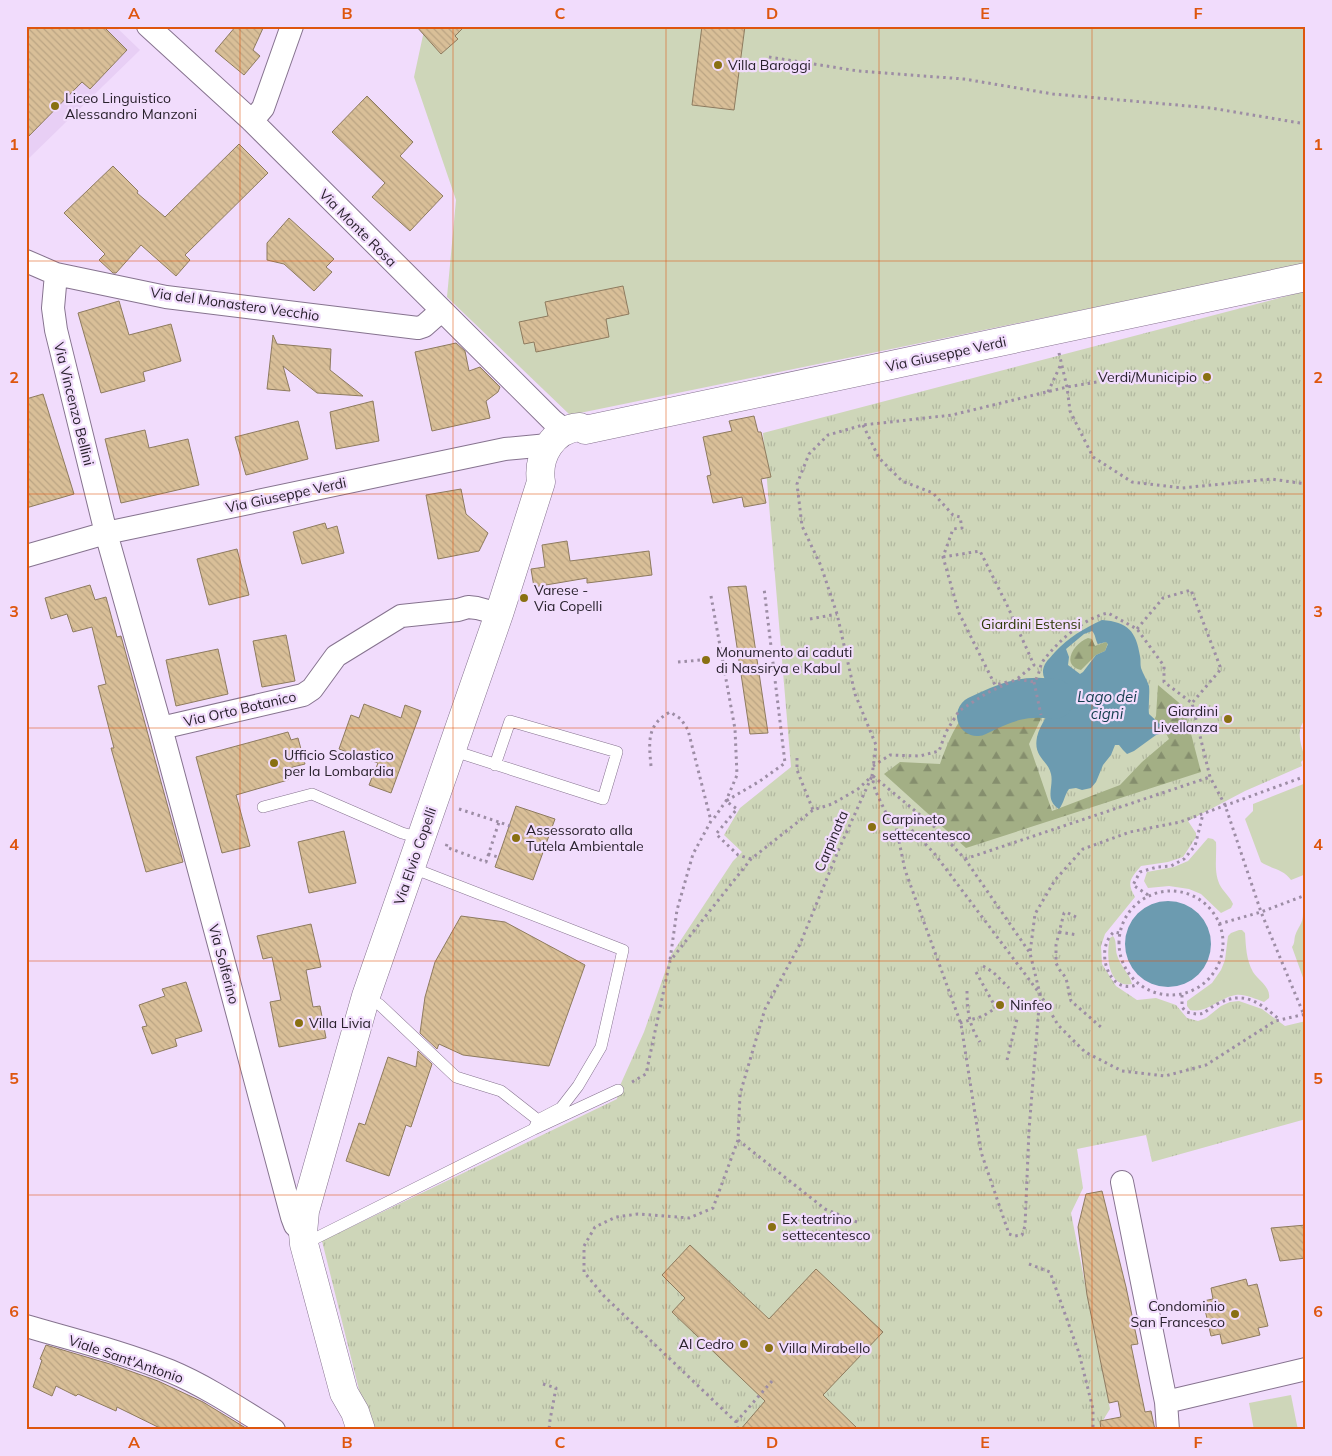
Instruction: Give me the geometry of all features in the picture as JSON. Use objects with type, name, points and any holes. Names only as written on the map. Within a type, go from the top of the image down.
[{"type":"main road","name":"Via Giuseppe Verdi","points":[[566,436],[1306,276]]},
{"type":"main road","name":"Via Elvio Copelli","points":[[304,1239],[305,1211],[366,996],[499,614],[541,482],[540,465],[566,436],[582,435],[564,446],[548,476],[541,482]]},
{"type":"main road","name":"Via Solferino","points":[[304,1239],[344,1394],[356,1412],[361,1430]]},
{"type":"main road","name":"Via Solferino","points":[[344,1394],[342,1410],[346,1430]]},
{"type":"street","name":"Via Monte Rosa","points":[[148,26],[252,121],[566,436]]},
{"type":"street","points":[[252,121],[263,108],[292,26]]},
{"type":"street","name":"Via del Monastero Vecchio","points":[[26,261],[56,274],[166,297],[418,328],[424,326],[441,311]]},
{"type":"street","name":"Via Vincenzo Bellini","points":[[56,274],[53,308],[56,330],[106,533]]},
{"type":"street","name":"Via Giuseppe Verdi","points":[[26,556],[106,533],[566,436]]},
{"type":"street","name":"Via Solferino","points":[[106,533],[161,728],[292,1217],[304,1239]]},
{"type":"street","name":"Via Orto Botanico","points":[[161,728],[304,695],[312,689],[338,654],[401,616],[468,608],[477,608],[499,614]]},
{"type":"street","points":[[1122,1182],[1166,1402],[1168,1430]]},
{"type":"street","name":"Viale Sant'Antonio","points":[[26,1326],[170,1371],[230,1402],[274,1430]]},
{"type":"street","points":[[1166,1402],[1306,1369]]},
{"type":"lane","points":[[451,750],[603,799],[617,752],[510,721],[495,764]]},
{"type":"lane","points":[[263,807],[312,794],[402,833],[421,838]]},
{"type":"lane","points":[[410,873],[423,872],[623,950],[601,1047],[578,1086],[561,1108],[536,1124]]},
{"type":"lane","points":[[366,996],[380,1005],[456,1078],[500,1091],[536,1124]]},
{"type":"lane","points":[[304,1239],[536,1124],[618,1090]]},
{"type":"path","points":[[769,57],[858,71],[964,80],[1053,94],[1211,108],[1306,124]]},
{"type":"path","points":[[1057,347],[1067,387],[1070,411],[1093,457],[1132,482],[1182,488],[1271,479],[1306,484]]},
{"type":"path","points":[[1048,392],[1062,364]]},
{"type":"path","name":"Carpinata","points":[[736,1422],[604,1296],[584,1272],[584,1246],[595,1227],[616,1217],[638,1214],[689,1218],[713,1208],[738,1140],[740,1094],[765,1009],[800,944],[839,849],[872,776],[876,745],[855,694],[837,614],[821,566],[802,526],[797,484],[809,454],[828,435],[863,425],[952,415],[1067,387],[1133,376]]},
{"type":"path","points":[[863,425],[878,458],[902,481],[933,493],[953,514],[960,517],[962,528],[953,529],[943,557],[959,613],[995,685],[1017,679],[1034,682]]},
{"type":"path","points":[[874,766],[890,755],[920,756],[939,751],[946,732],[959,712],[987,693],[1017,679],[1034,665],[980,551],[943,557]]},
{"type":"path","points":[[726,801],[760,781],[785,763],[764,588]]},
{"type":"path","points":[[1137,629],[1163,598],[1191,590],[1220,669],[1192,703]]},
{"type":"path","points":[[618,1090],[646,1074],[650,1047],[670,961],[677,910],[693,854],[711,822],[726,801],[737,775],[735,729],[711,596]]},
{"type":"path","points":[[895,822],[905,823],[934,853],[1040,994],[1058,1025],[1085,1052],[1122,1071],[1165,1076],[1206,1066],[1275,1021],[1305,1015],[1260,912],[1225,805],[1210,777],[1192,703],[1164,682],[1164,666],[1137,629],[1108,613],[1096,615],[1070,633],[1042,663],[1040,675],[1034,682]]},
{"type":"path","points":[[810,619],[837,614]]},
{"type":"path","points":[[678,662],[700,660]]},
{"type":"path","points":[[1034,682],[1041,715]]},
{"type":"path","points":[[651,766],[650,744],[652,727],[662,716],[670,712],[688,730],[711,822]]},
{"type":"path","points":[[797,758],[797,770],[813,810]]},
{"type":"path","points":[[670,961],[751,860],[813,810],[832,804],[858,789],[872,776]]},
{"type":"path","points":[[872,776],[937,829],[965,859],[1030,953],[1040,994],[1029,1130],[1025,1226],[1022,1234],[1015,1236],[1008,1234],[981,1152],[960,1023],[905,870],[895,822],[886,812],[875,790],[872,776]]},
{"type":"path","points":[[1030,953],[1035,914],[1055,880],[1083,849],[1130,832],[1180,822],[1306,776]]},
{"type":"path","points":[[965,859],[1210,777]]},
{"type":"path","points":[[462,801],[459,810],[510,826]]},
{"type":"path","points":[[726,801],[737,809],[716,834],[738,855],[751,860]]},
{"type":"path","points":[[1148,895],[1133,885],[1140,872],[1157,867],[1171,866],[1184,859],[1195,846],[1203,813]]},
{"type":"path","points":[[449,838],[446,847],[486,862],[499,822]]},
{"type":"path","points":[[488,854],[498,857]]},
{"type":"path","points":[[1165,891],[1182,892],[1199,899],[1212,910],[1219,924],[1224,941],[1222,957],[1216,972],[1205,984],[1192,992],[1182,995],[1160,995],[1145,990],[1138,984],[1125,964],[1120,949],[1119,933],[1124,918],[1134,905],[1148,895],[1165,891]]},
{"type":"path","points":[[1219,924],[1260,912],[1306,895]]},
{"type":"path","points":[[1076,917],[1066,912],[1064,914],[1056,945],[1056,963],[1066,978],[1071,1001],[1102,1028]]},
{"type":"path","points":[[1059,932],[1078,935]]},
{"type":"path","points":[[1119,933],[1114,932],[1111,934],[1104,949],[1108,972],[1111,977],[1123,986],[1138,984]]},
{"type":"path","points":[[983,966],[993,972],[1009,988]]},
{"type":"path","points":[[960,1023],[983,1016],[996,1008],[976,972]]},
{"type":"path","points":[[967,991],[970,1019],[980,1042]]},
{"type":"path","points":[[1182,995],[1182,1007],[1186,1012],[1199,1015],[1217,1004],[1235,997],[1250,999],[1264,1006],[1280,1020]]},
{"type":"path","points":[[1007,1060],[1017,1019]]},
{"type":"path","points":[[738,1140],[825,1209],[858,1222]]},
{"type":"path","points":[[1029,1264],[1050,1272],[1079,1353],[1093,1409],[1093,1430]]},
{"type":"path","points":[[738,1430],[736,1422],[773,1380]]},
{"type":"path","points":[[543,1384],[556,1388],[549,1430]]},
{"type":"shaded area","name":"Liceo Linguistico Alessandro Manzoni","points":[[26,26],[115,26],[140,50],[26,161]]},
{"type":"green space","points":[[425,26],[1306,26],[1306,264],[570,415],[447,297],[456,200],[414,77]]},
{"type":"green space","name":"Giardini Estensi","points":[[1306,291],[1306,719],[1300,732],[1305,758],[1301,762],[1302,766],[1245,791],[1188,821],[1196,833],[1196,837],[1183,857],[1168,862],[1141,866],[1130,884],[1135,897],[1105,934],[1101,946],[1102,964],[1116,986],[1137,1000],[1156,998],[1176,1005],[1187,1018],[1198,1021],[1206,1018],[1221,1006],[1239,1001],[1262,1009],[1285,1026],[1306,1021],[1306,1119],[1152,1162],[1146,1135],[1077,1149],[1083,1188],[1071,1213],[1110,1409],[1100,1425],[1101,1430],[369,1430],[322,1241],[617,1099],[618,1090],[644,1032],[671,955],[733,861],[742,852],[724,835],[740,808],[791,767],[763,433]]},
{"type":"green space","points":[[1088,638],[1092,639],[1095,646],[1108,643],[1105,651],[1096,655],[1081,670],[1071,664],[1071,654],[1078,644]]},
{"type":"green space","points":[[1018,684],[1051,686],[1048,704],[1029,744],[1052,811],[1120,785],[1142,762],[1169,739],[1162,726],[1154,720],[1156,716],[1158,685],[1184,707],[1201,772],[966,848],[884,774],[900,762],[940,764],[953,732],[968,710],[989,697]]},
{"type":"green space","points":[[1306,783],[1306,874],[1291,880],[1281,871],[1261,862],[1245,819],[1253,811],[1253,804]]},
{"type":"green space","points":[[1208,838],[1216,842],[1217,876],[1221,887],[1233,904],[1231,908],[1221,913],[1201,894],[1189,889],[1169,886],[1148,888],[1144,881],[1147,872],[1174,867],[1188,861]]},
{"type":"green space","points":[[1306,912],[1306,986],[1292,947],[1303,913]]},
{"type":"green space","points":[[1239,930],[1245,933],[1249,962],[1255,975],[1268,990],[1269,998],[1264,1002],[1236,995],[1230,996],[1202,1010],[1190,1010],[1187,1006],[1187,1001],[1212,983],[1225,960],[1228,936]]},
{"type":"green space","points":[[1113,936],[1118,959],[1132,984],[1124,984],[1117,981],[1113,976],[1108,952],[1110,938]]},
{"type":"green space","points":[[1291,1395],[1298,1430],[1254,1430],[1249,1403]]},
{"type":"water","name":"Lago dei cigni","points":[[1102,620],[1118,623],[1129,629],[1133,634],[1138,647],[1141,668],[1149,686],[1149,714],[1162,726],[1163,733],[1156,735],[1127,754],[1119,745],[1115,745],[1091,788],[1082,790],[1076,788],[1069,789],[1059,809],[1054,805],[1050,793],[1051,774],[1037,750],[1036,744],[1053,698],[1053,693],[1043,675],[1043,670],[1046,662],[1060,647],[1077,634]],"holes":[[[1092,631],[1098,644],[1106,642],[1108,644],[1105,651],[1096,655],[1080,674],[1068,665],[1069,657],[1066,649],[1084,634]]]},
{"type":"water","points":[[1168,901],[1184,904],[1192,908],[1204,920],[1208,928],[1211,944],[1208,960],[1204,968],[1192,980],[1184,984],[1168,987],[1152,984],[1144,980],[1132,968],[1128,960],[1125,944],[1128,928],[1132,920],[1144,908],[1152,904]]},
{"type":"building","name":"Liceo Linguistico Alessandro Manzoni","points":[[26,26],[103,26],[127,50],[90,89],[82,82],[26,139]]},
{"type":"building","points":[[236,26],[264,26],[253,50],[260,56],[244,75],[215,51]]},
{"type":"building","points":[[416,26],[465,26],[455,36],[458,39],[441,54]]},
{"type":"building","name":"Villa Baroggi","points":[[702,26],[745,26],[734,110],[692,105]]},
{"type":"building","points":[[367,96],[413,142],[400,156],[443,196],[410,231],[372,197],[385,183],[332,132]]},
{"type":"building","points":[[239,144],[268,173],[185,255],[190,260],[176,276],[141,245],[116,273],[113,273],[99,260],[105,254],[64,213],[113,166],[138,191],[137,193],[165,217]]},
{"type":"building","points":[[289,218],[334,259],[326,267],[332,272],[314,291],[284,264],[267,260],[267,243]]},
{"type":"building","points":[[623,286],[629,314],[606,319],[609,337],[536,352],[534,342],[524,344],[519,322],[548,316],[545,302]]},
{"type":"building","points":[[119,301],[129,335],[171,324],[181,361],[143,372],[145,381],[101,393],[78,313]]},
{"type":"building","points":[[273,335],[277,344],[331,349],[330,370],[363,396],[317,393],[283,366],[290,391],[267,389]]},
{"type":"building","points":[[456,343],[465,351],[469,371],[480,367],[500,387],[498,392],[486,401],[490,418],[432,431],[415,352]]},
{"type":"building","points":[[43,394],[74,494],[26,508],[26,399]]},
{"type":"building","points":[[373,401],[379,441],[336,449],[330,412]]},
{"type":"building","points":[[754,416],[758,432],[761,432],[771,477],[761,479],[766,503],[744,507],[742,497],[713,503],[707,476],[711,475],[703,437],[732,431],[729,421]]},
{"type":"building","points":[[298,421],[308,459],[246,475],[235,437]]},
{"type":"building","points":[[145,430],[149,448],[188,439],[199,485],[121,503],[105,439]]},
{"type":"building","points":[[461,489],[466,514],[488,533],[479,551],[438,559],[426,495]]},
{"type":"building","points":[[325,523],[327,529],[337,526],[344,553],[302,564],[293,532]]},
{"type":"building","points":[[567,541],[570,561],[649,551],[652,575],[587,583],[587,578],[534,587],[531,569],[545,567],[542,545]]},
{"type":"building","points":[[237,549],[249,595],[209,605],[197,559]]},
{"type":"building","points":[[90,585],[95,600],[106,597],[117,637],[121,636],[183,862],[146,872],[111,748],[114,748],[98,686],[106,684],[92,627],[73,632],[67,614],[51,619],[45,598]]},
{"type":"building","points":[[746,586],[768,733],[750,734],[728,587]]},
{"type":"building","points":[[286,635],[295,681],[262,687],[253,641]]},
{"type":"building","points":[[218,649],[228,694],[176,706],[166,660]]},
{"type":"building","points":[[364,704],[401,718],[405,705],[421,711],[391,793],[369,785],[378,763],[339,749],[351,715],[359,718]]},
{"type":"building","points":[[288,732],[291,740],[298,738],[305,764],[285,769],[288,780],[236,795],[250,846],[222,853],[196,757]]},
{"type":"building","points":[[516,806],[555,819],[533,880],[495,867]]},
{"type":"building","points":[[344,831],[356,883],[309,893],[298,842]]},
{"type":"building","points":[[461,916],[505,922],[585,965],[549,1066],[463,1055],[439,1044],[437,1049],[420,1033],[425,997],[435,962]]},
{"type":"building","points":[[311,924],[321,967],[306,970],[313,1007],[320,1006],[326,1038],[279,1047],[270,1002],[281,1000],[272,957],[263,959],[257,936]]},
{"type":"building","points":[[186,982],[202,1031],[175,1039],[177,1046],[152,1054],[142,1027],[147,1026],[139,1005],[165,996],[162,989]]},
{"type":"building","points":[[418,1051],[432,1064],[411,1127],[406,1125],[389,1176],[346,1161],[359,1123],[365,1125],[388,1057],[416,1067]]},
{"type":"building","points":[[1102,1191],[1138,1344],[1131,1345],[1145,1412],[1151,1411],[1155,1430],[1101,1430],[1100,1421],[1121,1417],[1118,1401],[1109,1403],[1087,1295],[1078,1227],[1086,1194]]},
{"type":"building","points":[[1306,1225],[1306,1258],[1280,1261],[1271,1228]]},
{"type":"building","points":[[690,1245],[769,1319],[816,1269],[883,1332],[823,1395],[859,1430],[740,1430],[765,1401],[672,1312],[685,1298],[662,1275]]},
{"type":"building","name":"Condominio San Francesco","points":[[1246,1279],[1248,1286],[1257,1284],[1268,1326],[1258,1328],[1260,1335],[1222,1344],[1220,1334],[1211,1336],[1203,1301],[1213,1299],[1211,1288]]},
{"type":"building","points":[[46,1345],[158,1381],[203,1402],[249,1430],[164,1430],[117,1407],[116,1411],[78,1394],[76,1396],[56,1386],[52,1396],[33,1387],[42,1360],[40,1359]]},
{"type":"waterway","name":"Lago dei cigni","points":[[977,716],[996,707],[1023,699],[1054,699]]},
{"type":"place","name":"Villa Baroggi","points":[[718,65]]},
{"type":"place","name":"Liceo Linguistico Alessandro Manzoni","points":[[55,106]]},
{"type":"place","name":"Verdi/Municipio","points":[[1207,377]]},
{"type":"place","name":"Varese - Via Copelli","points":[[524,598]]},
{"type":"place","name":"Monumento ai caduti di Nassirya e Kabul","points":[[706,660]]},
{"type":"place","name":"Giardini Livellanza","points":[[1228,719]]},
{"type":"place","name":"Ufficio Scolastico per la Lombardia","points":[[274,763]]},
{"type":"place","name":"Carpineto settecentesco","points":[[872,827]]},
{"type":"place","name":"Assessorato alla Tutela Ambientale","points":[[516,838]]},
{"type":"place","name":"Ninfeo","points":[[1000,1005]]},
{"type":"place","name":"Villa Livia","points":[[299,1023]]},
{"type":"place","name":"Ex teatrino settecentesco","points":[[772,1227]]},
{"type":"place","name":"Condominio San Francesco","points":[[1235,1314]]},
{"type":"place","name":"Al Cedro","points":[[744,1344]]},
{"type":"place","name":"Villa Mirabello","points":[[769,1348]]}]
